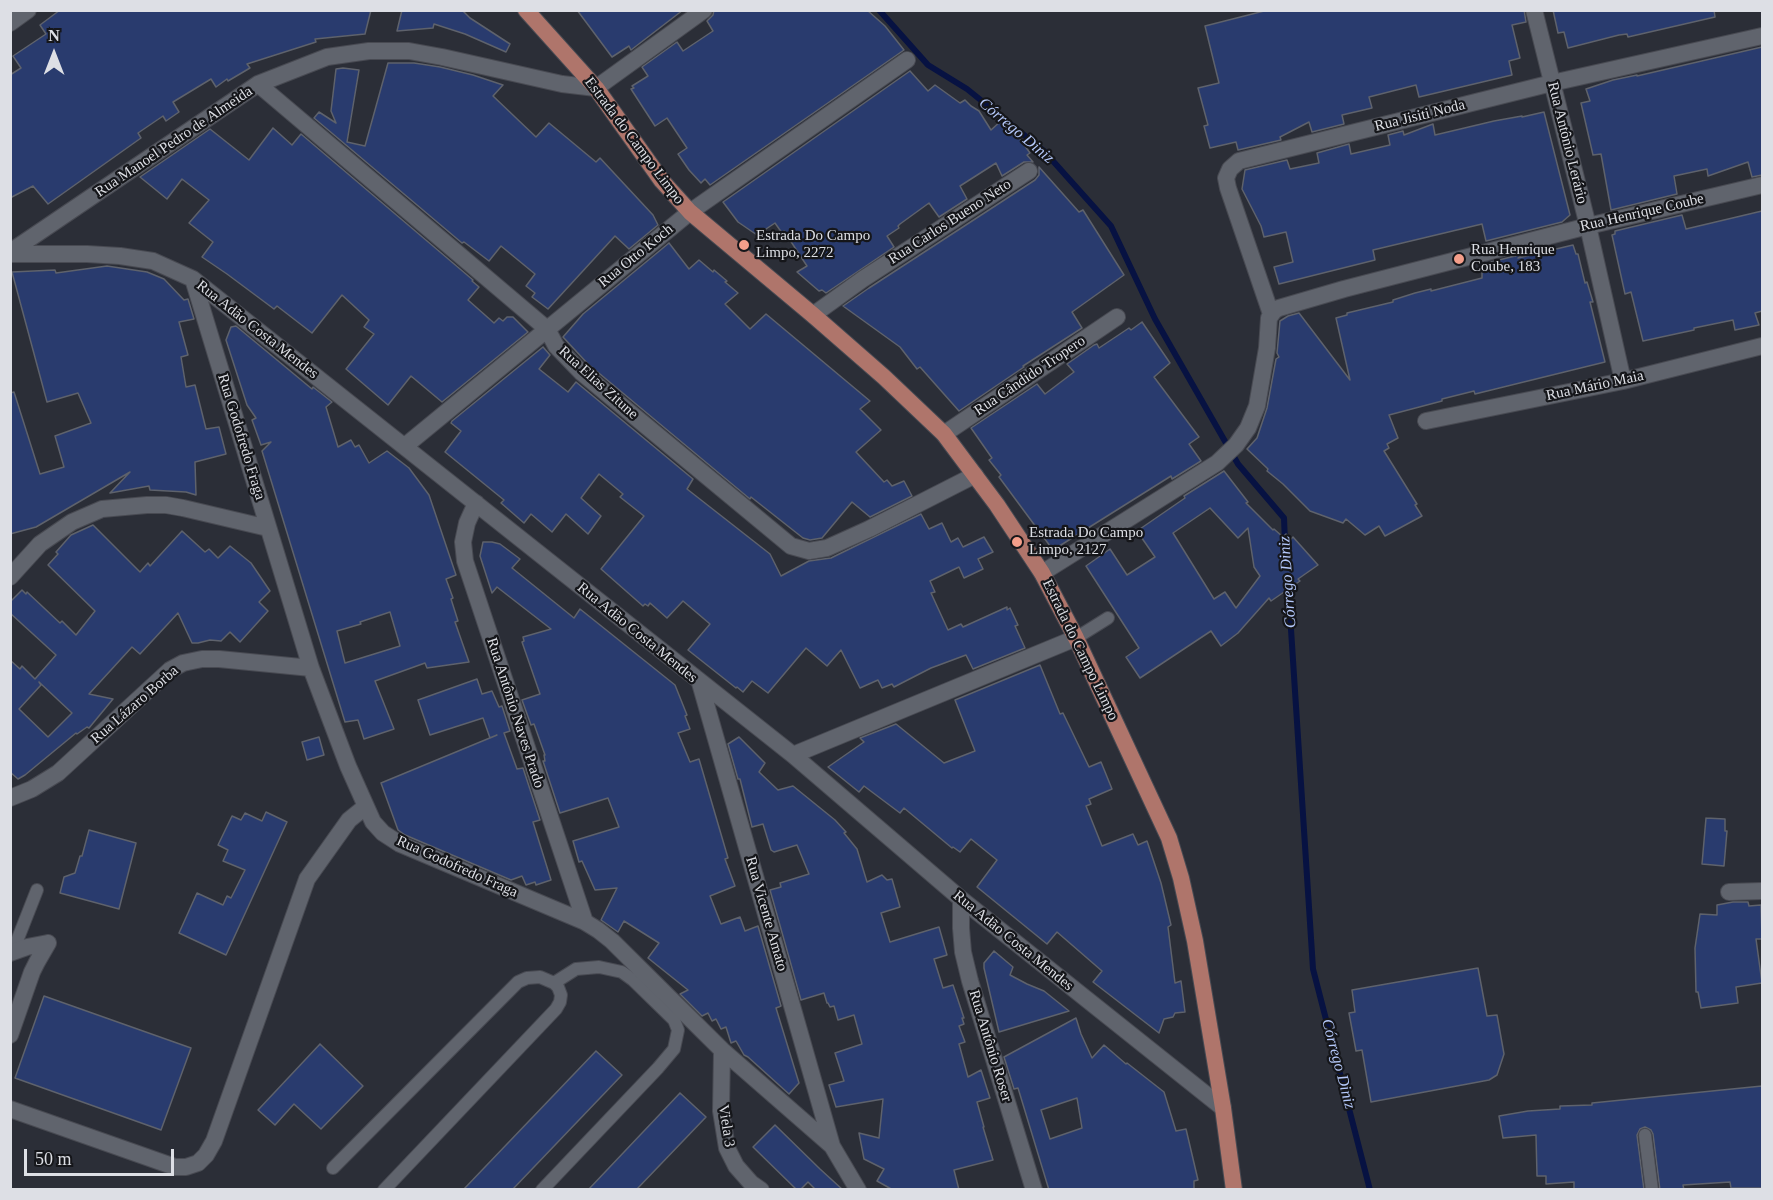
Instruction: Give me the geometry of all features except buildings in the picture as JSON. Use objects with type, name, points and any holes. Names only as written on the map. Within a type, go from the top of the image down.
[{"type":"main road","name":"Estrada do Campo Limpo","points":[[526,10],[596,88],[662,181],[690,212],[884,377],[944,434],[997,505],[1042,573],[1076,638],[1169,838],[1181,878],[1195,941],[1223,1108],[1233,1190]]},
{"type":"street","points":[[10,23],[28,10]]},
{"type":"street","points":[[596,88],[704,10]]},
{"type":"street","name":"Rua Antônio Lerário","points":[[1534,10],[1588,226],[1623,381]]},
{"type":"street","name":"Rua Jisiti Noda","points":[[1275,311],[1228,188],[1226,178],[1230,169],[1239,161],[1552,83],[1762,36]]},
{"type":"street","name":"Rua Manoel Pedro de Almeida","points":[[10,253],[258,84],[327,57],[369,51],[409,51],[562,84],[596,88]]},
{"type":"street","name":"Rua Otto Koch","points":[[405,446],[690,212],[907,60]]},
{"type":"street","name":"Rua Elias Zitune","points":[[258,84],[547,329],[556,346],[581,372],[791,546],[809,551],[827,548],[975,475]]},
{"type":"street","name":"Rua Carlos Bueno Neto","points":[[813,315],[863,279],[1029,171]]},
{"type":"street","name":"Rua Henrique Coube","points":[[1275,311],[1344,289],[1588,226],[1762,185]]},
{"type":"street","name":"Rua Adão Costa Mendes","points":[[10,253],[120,256],[153,261],[193,279],[793,755],[961,899],[1223,1108]]},
{"type":"street","name":"Rua Godofredo Fraga","points":[[193,279],[311,668],[365,807],[373,822],[400,844],[585,922],[612,941],[722,1050],[832,1146],[858,1190]]},
{"type":"street","points":[[1042,573],[1217,463],[1236,445],[1248,428],[1257,405],[1267,348],[1269,318],[1275,311]]},
{"type":"street","name":"Rua Cândido Tropero","points":[[944,434],[1117,317]]},
{"type":"street","name":"Rua Mário Maia","points":[[1426,421],[1623,381],[1762,346]]},
{"type":"street","name":"Rua Antônio Naves Prado","points":[[476,503],[467,523],[463,542],[465,561],[585,922]]},
{"type":"street","points":[[10,577],[40,544],[72,522],[102,509],[147,505],[166,506],[268,528]]},
{"type":"street","points":[[793,755],[1076,638]]},
{"type":"street","name":"Rua Lázaro Borba","points":[[10,798],[32,789],[58,773],[170,670],[183,663],[202,659],[219,659],[311,668]]},
{"type":"street","name":"Rua Vicente Amato","points":[[700,683],[832,1146]]},
{"type":"street","points":[[10,1108],[175,1167],[186,1167],[198,1163],[214,1141],[307,879],[349,820],[365,807]]},
{"type":"street","points":[[1729,892],[1762,891]]},
{"type":"street","name":"Rua Antônio Roser","points":[[961,899],[962,940],[970,981],[1034,1190]]},
{"type":"street","points":[[10,1035],[32,972],[48,943],[12,952]]},
{"type":"street","name":"Viela 3","points":[[722,1050],[720,1111],[727,1148],[736,1166],[751,1183],[761,1190]]},
{"type":"lane","points":[[1076,638],[1108,618]]},
{"type":"lane","points":[[12,952],[38,890]]},
{"type":"lane","points":[[542,1190],[658,1068],[674,1049],[678,1030],[674,1020],[622,972],[599,967],[576,969],[554,983]]},
{"type":"lane","points":[[333,1168],[518,982],[527,978],[540,977],[554,983],[561,995],[556,1009],[384,1190]]},
{"type":"lane","points":[[1645,1135],[1652,1190]]},
{"type":"waterway","name":"Córrego Diniz","points":[[879,10],[928,65],[967,89],[1044,151],[1111,226],[1155,319],[1238,464],[1284,518],[1285,543]]},
{"type":"waterway","name":"Córrego Diniz","points":[[1288,583],[1313,969],[1370,1190]]},
{"type":"place","name":"Estrada Do Campo Limpo, 2272","points":[[744,245]]},
{"type":"place","name":"Rua Henrique Coube, 183","points":[[1459,259]]},
{"type":"place","name":"Estrada Do Campo Limpo, 2127","points":[[1017,542]]}]
